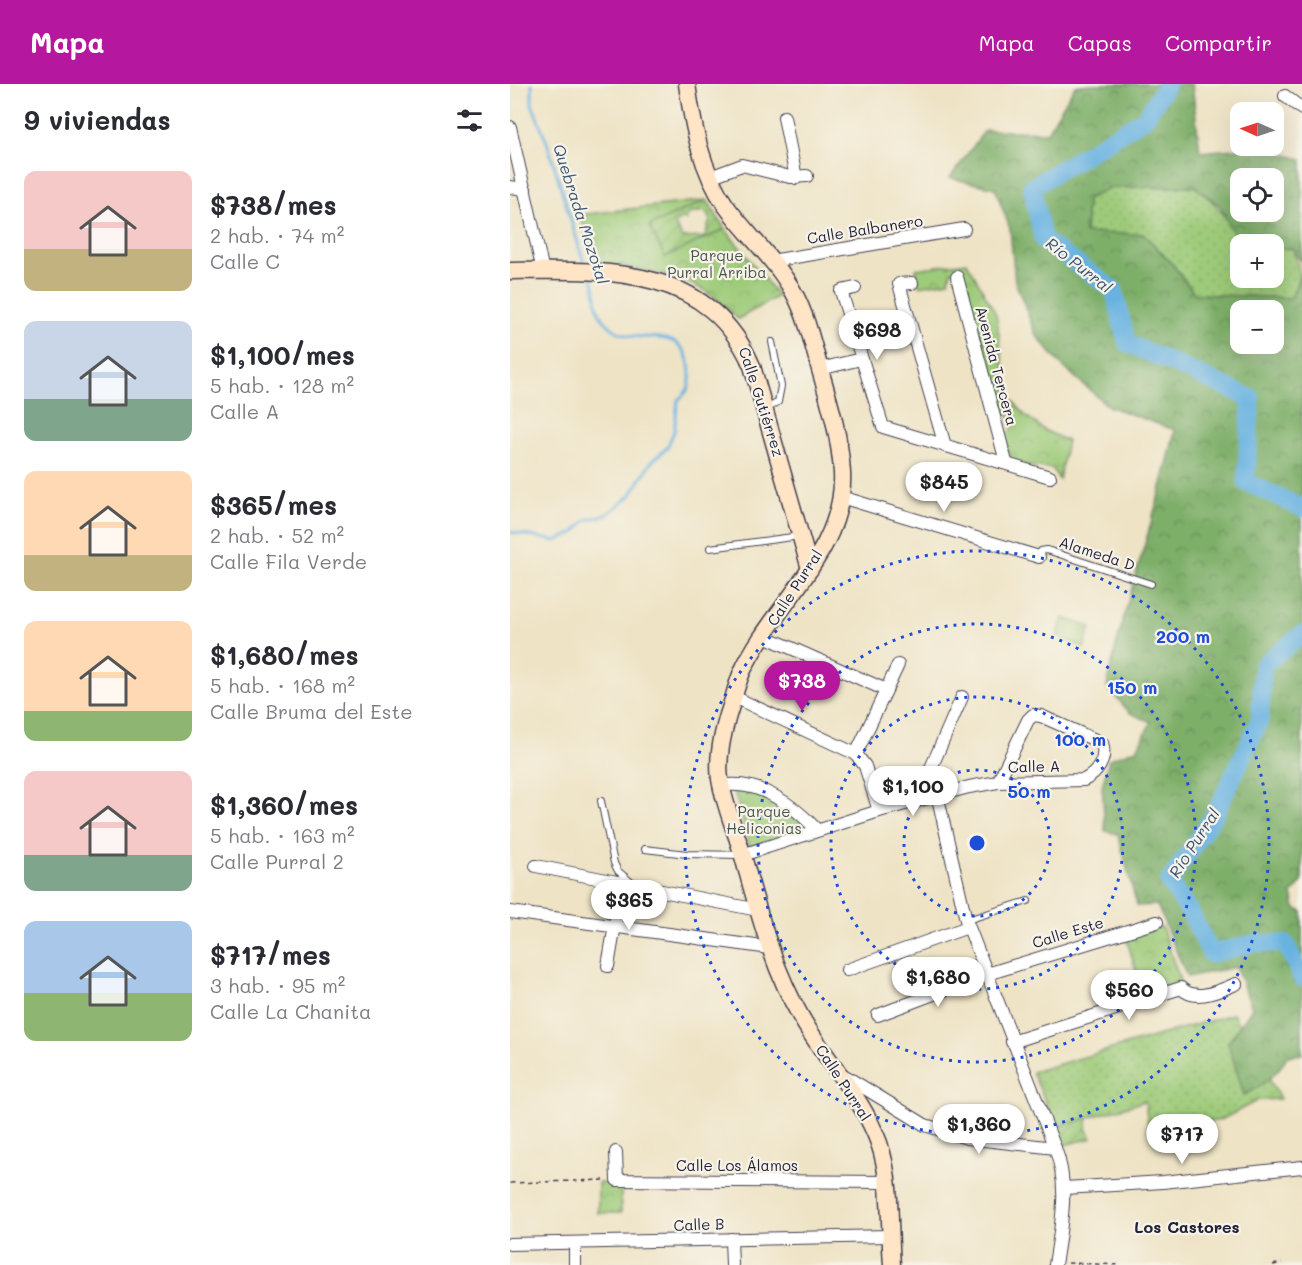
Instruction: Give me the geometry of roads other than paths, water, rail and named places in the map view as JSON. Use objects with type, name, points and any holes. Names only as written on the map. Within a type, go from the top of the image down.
[{"type":"street","name":"Calle Purral","points":[[687,84],[694,128],[711,177],[726,206],[795,294],[820,369],[838,442],[842,475],[841,496],[826,538],[810,569],[764,636],[743,672],[723,730],[719,760],[722,786],[758,909],[770,948],[793,1004],[808,1031],[864,1110],[877,1139],[883,1157],[892,1265]]},
{"type":"street","points":[[1285,96],[1302,109]]},
{"type":"street","points":[[711,177],[742,165],[802,177],[784,117]]},
{"type":"street","points":[[510,127],[543,271]]},
{"type":"street","points":[[510,187],[525,189]]},
{"type":"street","name":"Calle Balbanero","points":[[771,261],[964,229]]},
{"type":"street","name":"Calle Gutiérrez","points":[[510,271],[598,270],[657,282],[708,305],[729,324],[742,343],[766,410],[810,569]]},
{"type":"street","name":"Avenida Tercera","points":[[957,277],[1006,462]]},
{"type":"street","points":[[912,283],[899,284],[945,446]]},
{"type":"street","points":[[855,288],[842,291],[883,428],[1006,462],[1050,477]]},
{"type":"street","points":[[820,369],[861,359]]},
{"type":"street","points":[[841,496],[1039,557]]},
{"type":"street","points":[[764,636],[886,690]]},
{"type":"street","points":[[856,754],[898,665]]},
{"type":"street","points":[[734,697],[856,754],[865,766],[879,811]]},
{"type":"street","points":[[962,697],[931,768],[967,924],[1061,1164],[1065,1188],[1055,1264]]},
{"type":"street","name":"Calle A","points":[[742,855],[817,830],[937,795],[998,782],[1084,780],[1093,775],[1103,760],[1102,743],[1033,715],[998,782]]},
{"type":"street","points":[[722,786],[746,785],[787,803],[817,830]]},
{"type":"street","points":[[536,866],[758,909]]},
{"type":"street","points":[[608,966],[621,890]]},
{"type":"street","points":[[510,912],[770,948]]},
{"type":"street","name":"Calle Este","points":[[878,1015],[987,974],[1157,922]]},
{"type":"street","points":[[847,970],[967,924]]},
{"type":"street","points":[[1012,1042],[1181,988],[1190,994],[1203,995],[1236,984]]},
{"type":"street","points":[[839,1072],[925,1125],[967,1138],[1054,1148]]},
{"type":"street","name":"Calle Los Álamos","points":[[616,1152],[617,1180],[885,1182]]},
{"type":"street","points":[[1065,1188],[1163,1182],[1302,1167]]},
{"type":"street","name":"Calle B","points":[[510,1244],[890,1236]]},
{"type":"street","points":[[731,1239],[732,1265]]},
{"type":"street","points":[[575,1243],[575,1265]]},
{"type":"lane","points":[[766,410],[778,402],[781,387],[772,342]]},
{"type":"lane","points":[[711,548],[801,536]]},
{"type":"lane","name":"Alameda D","points":[[1039,557],[1041,550],[1047,550],[1151,584]]},
{"type":"lane","points":[[601,801],[614,862],[618,871],[634,884]]},
{"type":"lane","points":[[645,849],[687,854],[742,855]]},
{"type":"lane","points":[[967,924],[1028,901]]},
{"type":"waterway","name":"Quebrada Mozotal","points":[[532,84],[532,104],[548,145],[585,266]]},
{"type":"waterway","name":"Río Purral","points":[[1167,84],[1145,118],[1032,187],[1043,240],[1114,290],[1127,343],[1251,398],[1246,482],[1302,508]]},
{"type":"waterway","name":"Quebrada Mozotal","points":[[510,532],[556,541],[574,533],[586,520],[606,515],[630,496],[652,461],[667,448],[674,431],[678,400],[689,385],[690,372],[686,356],[679,345],[670,340],[622,333],[611,327],[600,314],[591,277]]},
{"type":"waterway","name":"Río Purral","points":[[1302,634],[1263,665],[1260,720],[1216,812],[1169,882],[1191,914],[1211,954],[1254,943],[1286,944],[1302,978]]},
{"type":"district","name":"Los Castores","points":[[1187,1227]]},
{"type":"park label","name":"Parque Purral Arriba","points":[[717,264]]},
{"type":"park label","name":"Parque Heliconias","points":[[764,820]]}]
